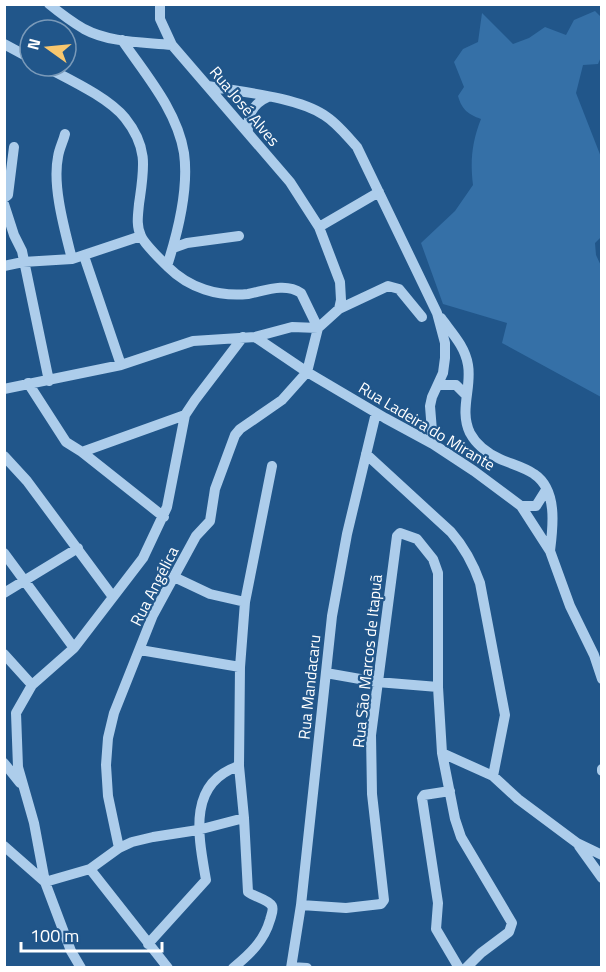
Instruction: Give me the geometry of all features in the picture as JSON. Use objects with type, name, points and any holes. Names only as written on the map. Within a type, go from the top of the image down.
[{"type":"street","name":"Rua José Alves","points":[[160,4],[160,19],[172,45],[290,182],[319,227],[340,282],[342,300],[339,309]]},
{"type":"street","points":[[56,6],[84,29],[122,40],[172,45]]},
{"type":"street","points":[[122,40],[160,95],[172,118],[183,151],[185,167],[183,190],[173,248],[167,266]]},
{"type":"street","points":[[4,44],[18,52]]},
{"type":"street","points":[[66,78],[117,111],[138,138],[143,152],[144,168],[137,220],[141,236],[167,266],[185,282],[199,289],[238,294],[286,287],[295,289],[301,292],[318,328]]},
{"type":"street","points":[[208,86],[307,106],[324,115],[339,127],[357,147],[437,313],[446,343],[443,374],[439,385],[435,388],[430,406],[433,444]]},
{"type":"street","points":[[248,133],[247,123],[250,113],[257,103],[267,97]]},
{"type":"street","points":[[65,134],[58,156],[57,171],[60,215],[72,259]]},
{"type":"street","points":[[4,198],[8,195],[14,147]]},
{"type":"street","points":[[319,227],[379,192]]},
{"type":"street","points":[[4,204],[14,235],[22,250],[49,381]]},
{"type":"street","points":[[4,266],[23,262],[72,259],[141,236]]},
{"type":"street","points":[[173,248],[187,243],[239,236]]},
{"type":"street","points":[[84,256],[121,365]]},
{"type":"street","points":[[4,388],[28,382],[49,381],[121,365],[193,341],[255,337],[292,327],[318,328],[339,309],[388,286],[399,289],[422,317]]},
{"type":"street","points":[[437,313],[465,354],[468,366],[465,394],[466,420],[475,441],[489,454],[536,475],[546,490],[552,509],[553,527],[550,551]]},
{"type":"street","name":"Rua Angélica","points":[[119,848],[108,796],[106,765],[108,738],[114,713],[153,615],[196,536],[210,521],[215,489],[237,431],[282,400],[307,372],[318,328]]},
{"type":"street","points":[[81,968],[71,951],[45,882],[34,823],[18,767],[16,713],[32,685],[74,648],[143,558],[164,517],[185,415],[243,337]]},
{"type":"street","name":"Rua Ladeira do Mirante","points":[[255,337],[307,372],[433,444],[521,506],[550,551],[570,606],[594,655],[602,679]]},
{"type":"street","points":[[28,382],[66,442],[164,517]]},
{"type":"street","points":[[439,385],[456,385],[465,394]]},
{"type":"street","name":"Rua Mandacaru","points":[[291,967],[301,905],[332,616],[376,413]]},
{"type":"street","points":[[82,452],[185,415]]},
{"type":"street","points":[[366,454],[451,532],[462,545],[475,570],[480,583],[505,715],[493,776]]},
{"type":"street","points":[[4,456],[27,480],[113,597]]},
{"type":"street","points":[[234,968],[261,941],[272,912],[270,905],[249,893],[238,766],[240,667],[245,602],[272,466]]},
{"type":"street","points":[[521,506],[536,506],[546,490]]},
{"type":"street","name":"Rua São Marcos de Itapuã","points":[[301,905],[364,907],[381,904],[384,900],[372,794],[371,735],[396,541],[399,533],[417,539],[435,564],[438,573],[438,687]]},
{"type":"street","points":[[4,593],[78,548]]},
{"type":"street","points":[[4,553],[74,648]]},
{"type":"street","points":[[174,577],[210,594],[245,602]]},
{"type":"street","points":[[140,650],[240,667]]},
{"type":"street","points":[[4,654],[32,685]]},
{"type":"street","points":[[326,673],[377,682],[438,687],[442,753],[461,837],[512,922],[509,932],[481,953],[466,968]]},
{"type":"street","points":[[442,753],[493,776],[518,799],[577,843],[602,855]]},
{"type":"street","points":[[4,763],[25,790]]},
{"type":"street","points":[[148,944],[206,880],[198,830],[203,800],[216,779],[225,771],[238,766]]},
{"type":"street","points":[[450,791],[424,795],[422,798],[438,903],[436,929],[459,968]]},
{"type":"street","points":[[45,882],[90,869],[119,848],[153,837],[198,830],[244,818]]},
{"type":"street","points":[[577,843],[602,878]]},
{"type":"street","points":[[4,846],[45,882]]},
{"type":"street","points":[[90,869],[168,968]]},
{"type":"street","points":[[291,967],[307,968]]},
{"type":"shaded area","points":[[595,11],[601,17],[601,57],[598,64],[583,65],[576,93],[601,157],[601,237],[595,243],[596,255],[602,268],[601,397],[502,343],[507,323],[443,304],[421,243],[455,211],[473,185],[472,152],[481,119],[469,113],[461,105],[458,96],[464,87],[454,62],[463,49],[478,42],[482,13],[513,44],[529,38],[545,27],[566,35],[574,20]]}]
